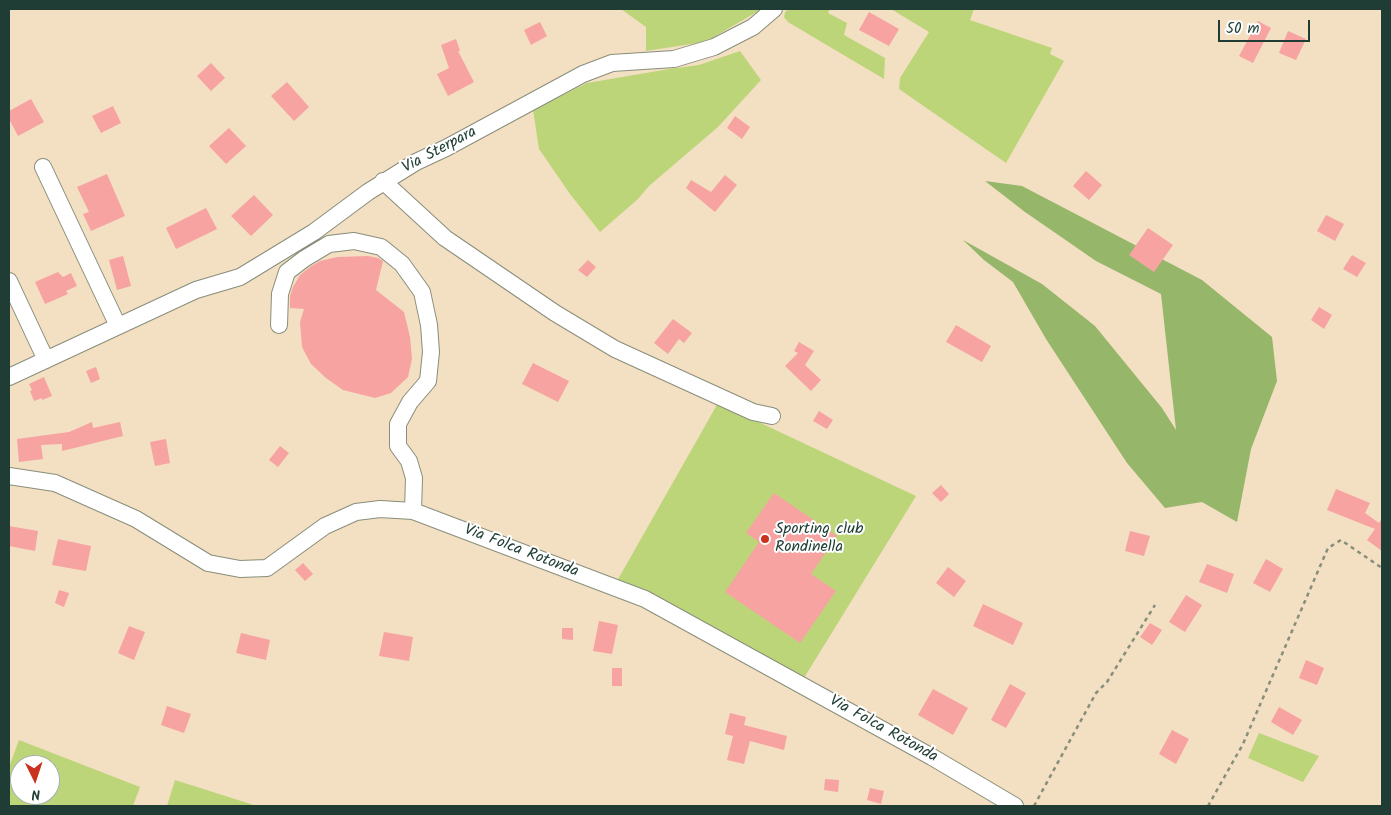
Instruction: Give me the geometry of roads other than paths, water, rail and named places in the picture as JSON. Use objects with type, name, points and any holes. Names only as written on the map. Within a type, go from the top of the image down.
[{"type":"street","name":"Via Sterpara","points":[[9,377],[196,290],[240,277],[314,232],[383,181],[583,74],[612,63],[674,59],[714,47],[752,26],[774,9]]},
{"type":"street","points":[[44,167],[118,326]]},
{"type":"street","points":[[383,181],[446,238],[555,313],[615,349],[753,412],[772,416]]},
{"type":"street","points":[[279,325],[280,294],[287,272],[329,244],[354,241],[381,247],[402,264],[422,292],[429,324],[431,352],[428,381],[410,402],[398,424],[398,446],[409,461],[414,478],[413,511]]},
{"type":"street","points":[[9,281],[46,360]]},
{"type":"street","name":"Via Folca Rotonda","points":[[9,476],[55,483],[136,519],[208,563],[240,569],[267,568],[325,526],[356,512],[380,508],[413,511],[645,599],[924,752],[1015,806]]},
{"type":"place","name":"Sporting club Rondinella","points":[[765,539]]}]
